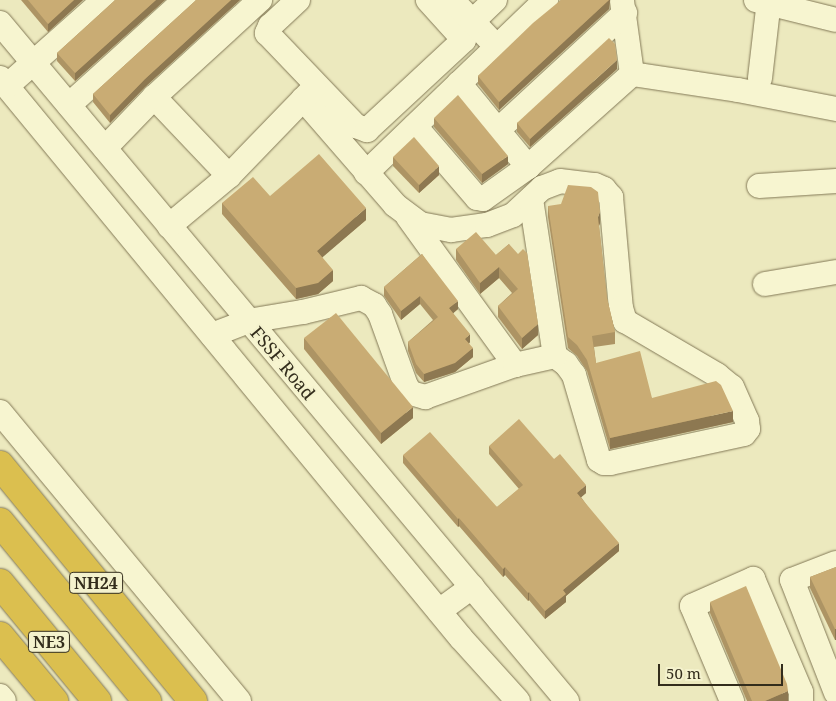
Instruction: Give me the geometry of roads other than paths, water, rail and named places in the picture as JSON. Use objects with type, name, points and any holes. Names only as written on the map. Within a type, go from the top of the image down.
[{"type":"highway","name":"NH24","points":[[0,465],[193,701]]},
{"type":"highway","name":"NE3","points":[[0,522],[147,701]]},
{"type":"highway","name":"NE3","points":[[0,584],[97,701]]},
{"type":"highway","points":[[0,636],[54,701]]},
{"type":"street","points":[[3,82],[35,63],[104,0]]},
{"type":"street","points":[[69,105],[184,0]]},
{"type":"street","points":[[105,148],[154,97],[260,0]]},
{"type":"street","points":[[298,0],[270,26],[267,33],[366,173],[406,215],[516,365]]},
{"type":"street","points":[[310,92],[356,126],[366,130],[372,126],[464,40],[428,0]]},
{"type":"street","points":[[452,0],[496,46]]},
{"type":"street","points":[[472,22],[496,0]]},
{"type":"street","points":[[366,173],[546,0]]},
{"type":"street","points":[[760,78],[765,1],[836,20]]},
{"type":"street","points":[[623,6],[632,74]]},
{"type":"street","points":[[498,130],[623,6]]},
{"type":"street","name":"FSSF Road","points":[[0,22],[248,321],[568,701]]},
{"type":"street","points":[[632,74],[738,90],[836,109]]},
{"type":"street","points":[[415,126],[480,200],[528,167],[632,74]]},
{"type":"street","name":"FSSF Road","points":[[3,82],[439,611],[518,701]]},
{"type":"street","points":[[459,83],[528,167]]},
{"type":"street","points":[[169,226],[228,176],[310,92]]},
{"type":"street","points":[[154,97],[228,176]]},
{"type":"street","points":[[406,215],[420,224],[435,229],[466,229],[513,215],[542,188],[560,181],[595,185],[604,189],[611,197],[621,308],[625,320],[725,381],[738,396],[747,420],[748,429],[744,434],[738,437],[604,463],[597,454],[574,376],[566,364],[555,356],[531,199]]},
{"type":"street","points":[[759,186],[836,181]]},
{"type":"street","points":[[765,284],[836,272]]},
{"type":"street","points":[[212,335],[248,321],[303,312],[351,299],[368,300],[380,314],[406,386],[411,393],[425,398],[516,365],[555,356]]},
{"type":"street","points":[[0,412],[239,701]]},
{"type":"street","points":[[836,563],[792,580],[830,656],[836,693]]},
{"type":"street","points":[[732,701],[692,606],[753,579],[801,692],[801,701]]},
{"type":"street","points":[[439,611],[472,587]]},
{"type":"street","points":[[0,696],[4,701]]}]
